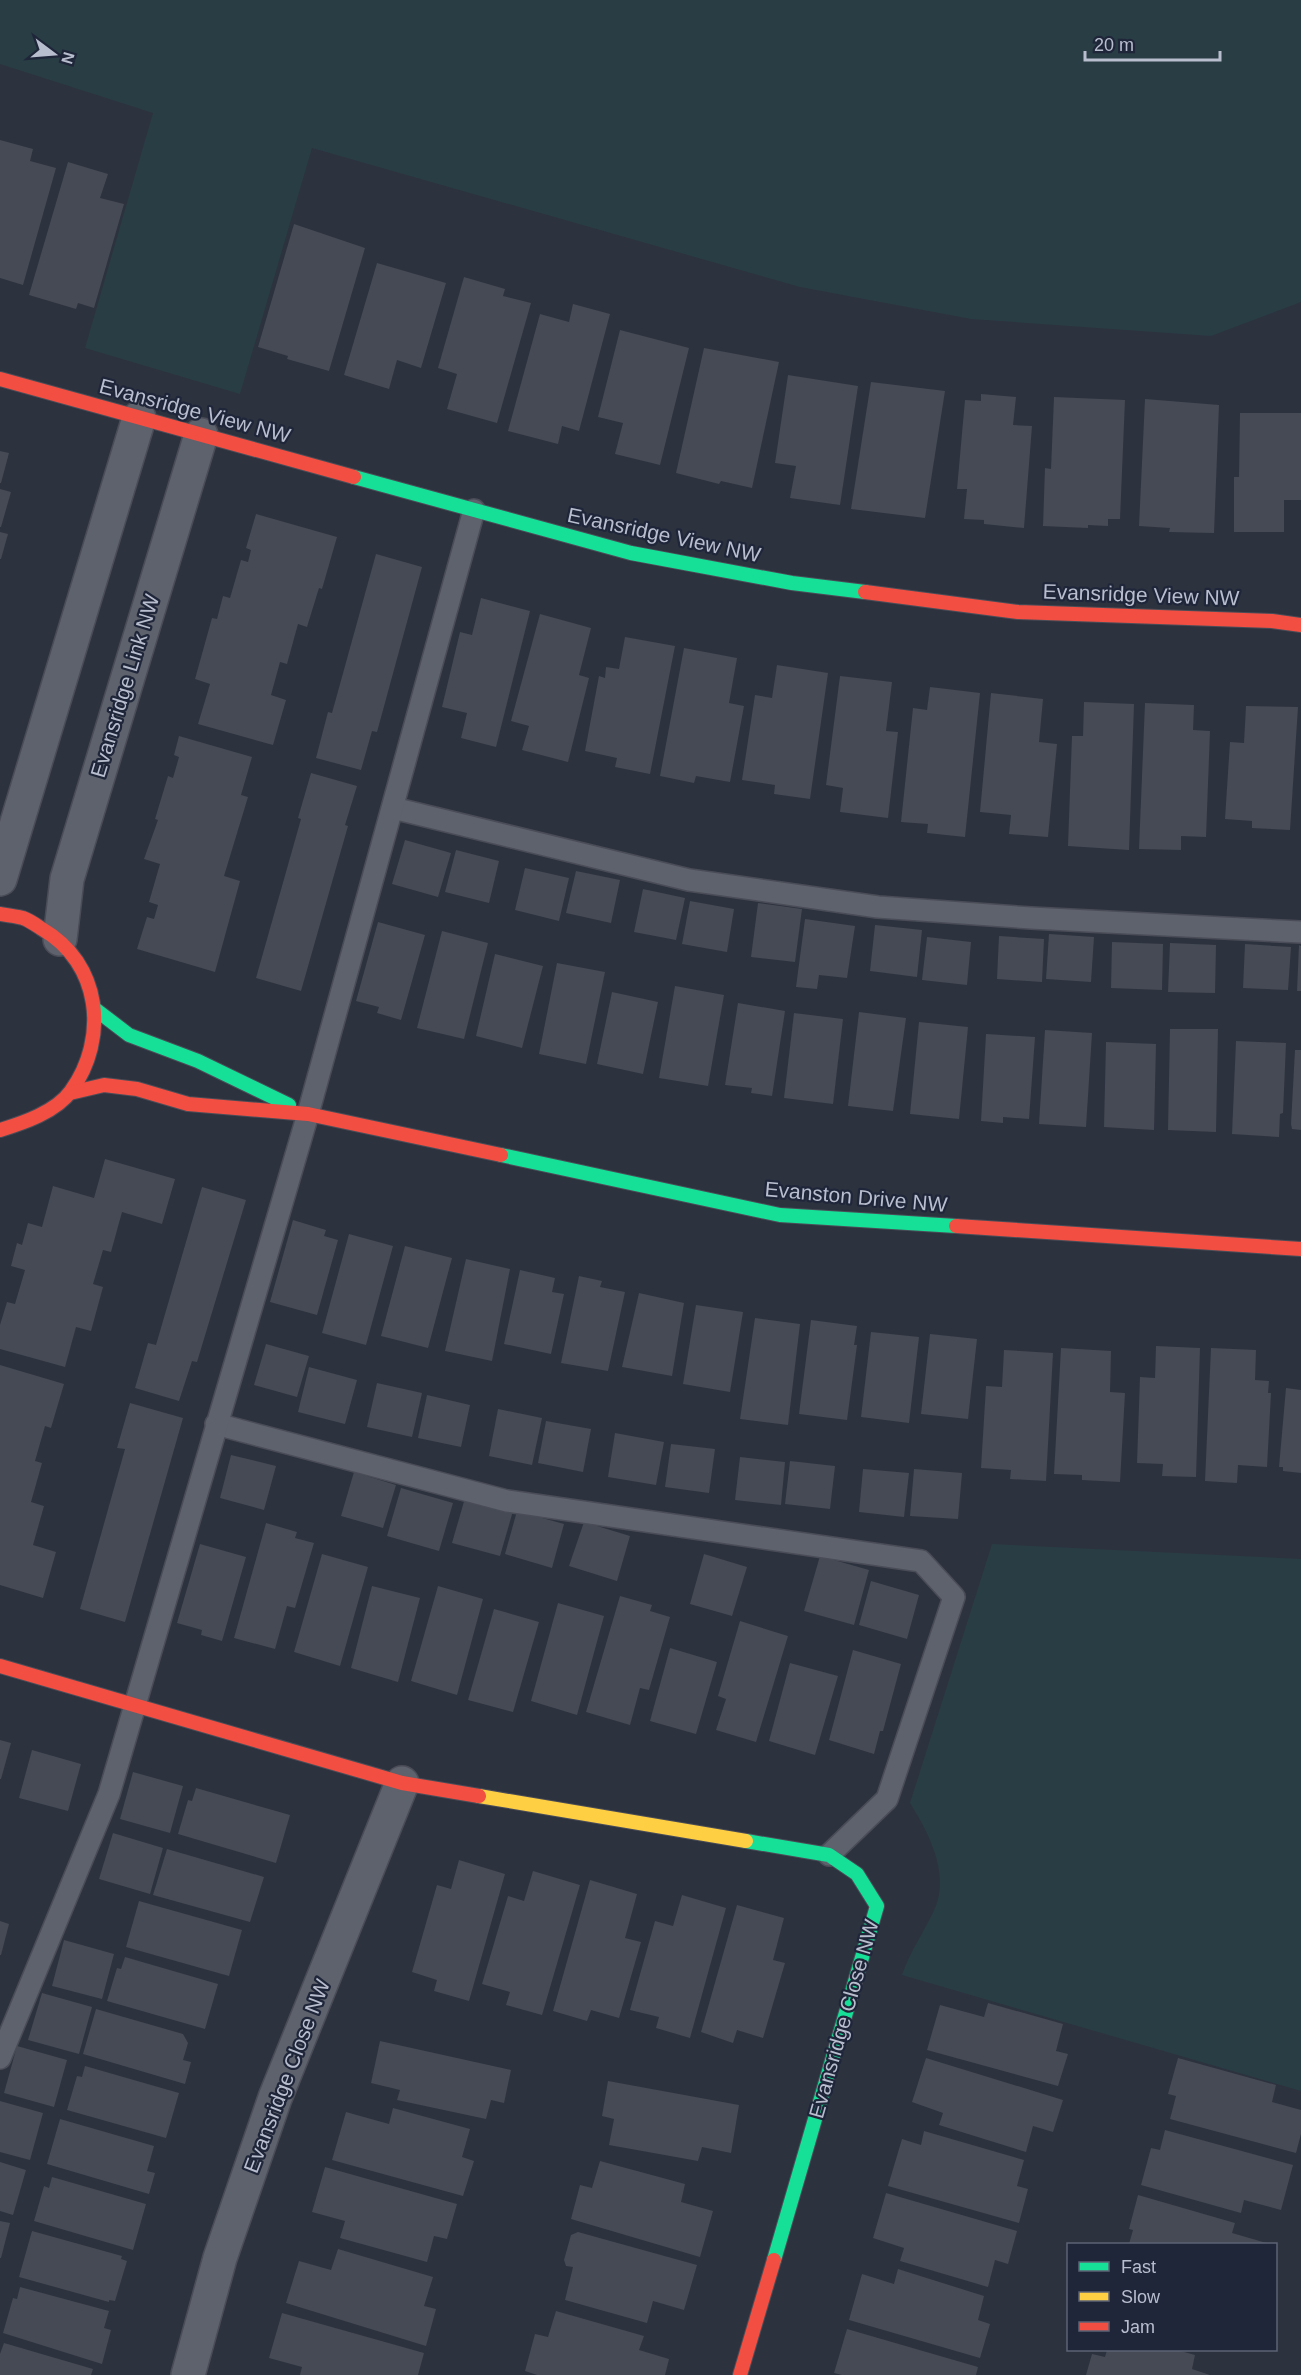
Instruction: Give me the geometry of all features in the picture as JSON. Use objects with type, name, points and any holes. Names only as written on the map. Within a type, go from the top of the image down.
[{"type":"street","name":"Evansridge View NW","points":[[0,379],[631,553],[792,583],[1018,612],[1272,621],[1301,625]]},
{"type":"street","points":[[0,879],[139,418]]},
{"type":"street","name":"Evansridge Link NW","points":[[60,939],[67,879],[201,435]]},
{"type":"street","points":[[0,914],[24,918],[60,939],[84,971],[95,1010],[91,1054],[70,1093],[38,1118],[0,1130]]},
{"type":"street","name":"Evanston Drive NW","points":[[95,1010],[129,1035],[198,1061],[308,1114]]},
{"type":"street","name":"Evanston Drive NW","points":[[70,1093],[104,1085],[137,1089],[188,1104],[308,1114],[780,1215],[1301,1249]]},
{"type":"street","name":"Evansridge Close NW","points":[[0,1666],[402,1783],[829,1855],[857,1874],[877,1906],[740,2375]]},
{"type":"street","name":"Evansridge Close NW","points":[[188,2375],[220,2258],[275,2098],[402,1783]]},
{"type":"lane","points":[[0,2058],[109,1794],[308,1114],[474,510]]},
{"type":"lane","points":[[393,808],[689,880],[878,907],[1031,918],[1301,932]]},
{"type":"lane","points":[[216,1424],[507,1501],[921,1561],[954,1597],[886,1800],[829,1855]]},
{"type":"shaded area","points":[[0,0],[1301,0],[1301,302],[1211,336],[971,319],[800,287],[312,148],[240,394],[85,348],[153,113],[0,64]]},
{"type":"shaded area","points":[[992,1544],[1301,1559],[1301,2091],[902,1975],[935,1908],[940,1880],[930,1839],[910,1803]]},
{"type":"building","points":[[0,140],[33,149],[30,161],[56,168],[23,285],[0,278]]},
{"type":"building","points":[[68,162],[108,174],[100,198],[124,204],[94,308],[78,303],[76,309],[29,295]]},
{"type":"building","points":[[294,224],[365,248],[329,371],[287,359],[288,356],[258,347]]},
{"type":"building","points":[[377,263],[446,283],[421,368],[397,360],[389,389],[344,375]]},
{"type":"building","points":[[464,277],[505,289],[503,296],[531,303],[497,423],[447,409],[457,374],[438,368]]},
{"type":"building","points":[[573,304],[610,314],[579,431],[562,426],[558,444],[508,431],[540,314],[569,322]]},
{"type":"building","points":[[620,330],[689,348],[660,465],[615,454],[623,423],[598,417]]},
{"type":"building","points":[[704,348],[779,362],[752,488],[721,481],[719,484],[676,473]]},
{"type":"building","points":[[788,375],[858,386],[840,505],[790,498],[796,466],[775,463]]},
{"type":"building","points":[[871,382],[945,391],[925,518],[851,509]]},
{"type":"building","points":[[981,394],[1016,397],[1013,425],[1032,426],[1024,528],[984,524],[984,520],[964,519],[967,489],[957,489],[965,400],[981,401]]},
{"type":"building","points":[[1054,397],[1125,400],[1120,519],[1108,519],[1108,526],[1088,525],[1088,528],[1043,526],[1045,468],[1051,469]]},
{"type":"building","points":[[1145,399],[1219,405],[1214,533],[1169,532],[1170,528],[1139,526]]},
{"type":"building","points":[[1240,413],[1301,413],[1301,500],[1284,500],[1284,532],[1234,532],[1234,477],[1239,477]]},
{"type":"building","points":[[0,451],[9,453],[1,483],[0,483]]},
{"type":"building","points":[[0,489],[11,492],[1,527],[0,527]]},
{"type":"building","points":[[256,514],[337,537],[322,589],[319,588],[307,627],[298,624],[287,664],[280,662],[271,695],[286,700],[273,745],[198,724],[210,684],[195,679],[212,618],[217,619],[223,596],[230,598],[241,560],[248,562],[251,550],[246,548]]},
{"type":"building","points":[[0,532],[8,534],[1,559],[0,559]]},
{"type":"building","points":[[376,554],[422,567],[377,732],[372,731],[361,770],[316,758],[328,712],[332,713]]},
{"type":"building","points":[[481,598],[530,611],[496,747],[461,738],[467,713],[442,707],[460,632],[472,635]]},
{"type":"building","points":[[540,614],[591,628],[579,675],[589,678],[568,762],[522,750],[529,726],[511,721]]},
{"type":"building","points":[[625,637],[675,646],[650,774],[615,767],[617,758],[585,751],[599,676],[605,678],[606,667],[619,669]]},
{"type":"building","points":[[684,648],[737,658],[729,703],[744,706],[730,782],[696,776],[694,783],[660,776]]},
{"type":"building","points":[[777,665],[828,673],[810,799],[774,794],[775,785],[742,780],[755,695],[772,698]]},
{"type":"building","points":[[840,676],[892,682],[886,731],[898,732],[888,818],[840,812],[843,788],[826,785]]},
{"type":"building","points":[[930,687],[980,693],[965,837],[927,833],[928,824],[901,822],[913,708],[927,710]]},
{"type":"building","points":[[991,693],[1043,699],[1039,742],[1057,744],[1048,837],[1009,834],[1011,815],[980,812]]},
{"type":"building","points":[[1084,702],[1134,704],[1129,850],[1068,846],[1072,736],[1083,736]]},
{"type":"building","points":[[1145,703],[1194,705],[1193,730],[1210,731],[1206,837],[1181,836],[1181,850],[1139,849]]},
{"type":"building","points":[[1246,706],[1298,707],[1290,830],[1252,828],[1252,821],[1225,819],[1230,742],[1244,743]]},
{"type":"building","points":[[179,736],[252,757],[241,795],[248,797],[224,876],[240,881],[215,972],[137,949],[147,917],[154,919],[158,905],[149,902],[160,864],[144,859],[158,820],[155,819],[168,776],[173,778],[179,757],[174,755]]},
{"type":"building","points":[[311,773],[357,786],[345,825],[348,826],[301,991],[256,978],[301,819],[298,818]]},
{"type":"building","points":[[405,840],[451,853],[438,897],[392,884]]},
{"type":"building","points":[[456,850],[499,861],[489,903],[445,892]]},
{"type":"building","points":[[525,868],[569,878],[559,921],[515,910]]},
{"type":"building","points":[[576,871],[620,880],[611,923],[566,913]]},
{"type":"building","points":[[643,889],[685,898],[676,940],[634,932]]},
{"type":"building","points":[[690,901],[734,909],[727,952],[682,944]]},
{"type":"building","points":[[758,903],[802,909],[795,962],[751,957]]},
{"type":"building","points":[[805,919],[855,926],[847,978],[819,975],[817,989],[796,987]]},
{"type":"building","points":[[378,922],[425,935],[401,1020],[377,1013],[379,1007],[356,1001]]},
{"type":"building","points":[[875,925],[922,930],[917,977],[870,971]]},
{"type":"building","points":[[442,931],[488,943],[464,1039],[417,1028]]},
{"type":"building","points":[[1049,934],[1094,937],[1091,982],[1046,979]]},
{"type":"building","points":[[999,936],[1044,939],[1042,982],[997,979]]},
{"type":"building","points":[[927,937],[971,942],[967,985],[922,980]]},
{"type":"building","points":[[1112,942],[1163,944],[1162,990],[1111,988]]},
{"type":"building","points":[[1170,943],[1216,945],[1215,993],[1168,992]]},
{"type":"building","points":[[1245,944],[1291,947],[1288,990],[1243,988]]},
{"type":"building","points":[[1299,945],[1301,946],[1301,991],[1297,991]]},
{"type":"building","points":[[495,954],[543,966],[522,1048],[476,1036]]},
{"type":"building","points":[[557,963],[605,972],[586,1064],[539,1054]]},
{"type":"building","points":[[675,986],[724,995],[708,1086],[659,1078]]},
{"type":"building","points":[[612,992],[658,1002],[643,1074],[597,1064]]},
{"type":"building","points":[[738,1003],[785,1011],[772,1096],[751,1093],[752,1088],[725,1085]]},
{"type":"building","points":[[859,1012],[906,1018],[893,1111],[848,1106]]},
{"type":"building","points":[[794,1013],[843,1019],[833,1104],[784,1098]]},
{"type":"building","points":[[919,1022],[968,1027],[959,1119],[910,1114]]},
{"type":"building","points":[[1170,1029],[1218,1029],[1216,1132],[1168,1130]]},
{"type":"building","points":[[1045,1030],[1092,1033],[1086,1127],[1039,1124]]},
{"type":"building","points":[[986,1034],[1035,1037],[1029,1119],[1003,1117],[1003,1123],[981,1121]]},
{"type":"building","points":[[1236,1041],[1286,1043],[1283,1113],[1280,1114],[1279,1137],[1232,1134]]},
{"type":"building","points":[[1106,1042],[1156,1044],[1154,1130],[1104,1127]]},
{"type":"building","points":[[1295,1050],[1301,1050],[1301,1130],[1292,1129],[1291,1124]]},
{"type":"building","points":[[105,1159],[175,1179],[162,1224],[122,1212],[111,1252],[103,1250],[93,1284],[103,1287],[91,1331],[76,1327],[65,1367],[0,1349],[0,1325],[7,1302],[15,1304],[25,1270],[11,1266],[17,1243],[22,1245],[28,1223],[42,1227],[53,1186],[94,1198]]},
{"type":"building","points":[[202,1187],[246,1200],[197,1362],[192,1361],[179,1401],[135,1388],[148,1343],[156,1345]]},
{"type":"building","points":[[293,1220],[326,1230],[324,1236],[338,1240],[317,1315],[270,1302]]},
{"type":"building","points":[[349,1234],[393,1246],[366,1345],[322,1333]]},
{"type":"building","points":[[405,1246],[452,1258],[428,1348],[381,1336]]},
{"type":"building","points":[[466,1259],[510,1269],[492,1361],[445,1351]]},
{"type":"building","points":[[520,1270],[555,1278],[552,1292],[564,1294],[551,1354],[504,1344]]},
{"type":"building","points":[[579,1276],[602,1281],[600,1287],[625,1292],[608,1371],[561,1363]]},
{"type":"building","points":[[639,1293],[684,1303],[672,1376],[622,1367]]},
{"type":"building","points":[[696,1305],[743,1312],[730,1392],[683,1384]]},
{"type":"building","points":[[755,1318],[800,1324],[788,1425],[740,1419]]},
{"type":"building","points":[[811,1320],[857,1326],[854,1345],[857,1345],[847,1420],[799,1414]]},
{"type":"building","points":[[871,1332],[919,1337],[909,1423],[861,1417]]},
{"type":"building","points":[[930,1334],[977,1339],[968,1419],[921,1414]]},
{"type":"building","points":[[266,1344],[309,1356],[297,1397],[254,1385]]},
{"type":"building","points":[[1156,1346],[1200,1348],[1196,1477],[1162,1476],[1163,1464],[1137,1463],[1140,1377],[1155,1378]]},
{"type":"building","points":[[1061,1348],[1111,1351],[1110,1392],[1125,1393],[1120,1482],[1082,1480],[1082,1475],[1054,1474]]},
{"type":"building","points":[[1211,1348],[1256,1350],[1255,1380],[1269,1381],[1268,1393],[1271,1393],[1267,1467],[1238,1465],[1237,1483],[1205,1481]]},
{"type":"building","points":[[1004,1350],[1053,1353],[1046,1481],[1010,1479],[1011,1470],[981,1468],[986,1386],[1002,1387]]},
{"type":"building","points":[[0,1365],[64,1384],[51,1428],[45,1426],[35,1461],[42,1463],[31,1502],[44,1506],[33,1545],[56,1552],[43,1598],[0,1585]]},
{"type":"building","points":[[309,1367],[357,1380],[345,1424],[298,1412]]},
{"type":"building","points":[[377,1383],[422,1393],[412,1437],[367,1427]]},
{"type":"building","points":[[1286,1388],[1301,1390],[1301,1473],[1283,1471],[1283,1467],[1279,1467]]},
{"type":"building","points":[[427,1395],[470,1405],[461,1447],[418,1438]]},
{"type":"building","points":[[130,1403],[183,1418],[125,1622],[80,1609],[125,1449],[117,1448]]},
{"type":"building","points":[[498,1409],[542,1418],[532,1465],[489,1456]]},
{"type":"building","points":[[546,1421],[591,1429],[583,1472],[538,1463]]},
{"type":"building","points":[[615,1433],[664,1442],[656,1485],[608,1477]]},
{"type":"building","points":[[671,1444],[715,1449],[709,1493],[665,1487]]},
{"type":"building","points":[[231,1455],[276,1466],[264,1510],[220,1498]]},
{"type":"building","points":[[740,1457],[785,1462],[781,1505],[735,1500]]},
{"type":"building","points":[[790,1461],[835,1466],[830,1509],[785,1504]]},
{"type":"building","points":[[863,1469],[909,1473],[904,1517],[859,1512]]},
{"type":"building","points":[[914,1469],[962,1473],[958,1519],[910,1516]]},
{"type":"building","points":[[354,1472],[396,1485],[383,1528],[341,1516]]},
{"type":"building","points":[[401,1488],[453,1503],[439,1551],[387,1536]]},
{"type":"building","points":[[465,1498],[513,1511],[500,1556],[452,1543]]},
{"type":"building","points":[[517,1511],[564,1524],[552,1568],[505,1554]]},
{"type":"building","points":[[584,1522],[630,1536],[617,1581],[569,1566]]},
{"type":"building","points":[[266,1523],[297,1532],[295,1538],[314,1543],[295,1608],[287,1606],[275,1649],[234,1638]]},
{"type":"building","points":[[200,1544],[246,1557],[222,1641],[201,1635],[202,1630],[177,1623]]},
{"type":"building","points":[[322,1554],[368,1567],[340,1666],[294,1652]]},
{"type":"building","points":[[704,1554],[747,1567],[732,1616],[690,1604]]},
{"type":"building","points":[[820,1556],[869,1570],[854,1625],[804,1611]]},
{"type":"building","points":[[871,1581],[919,1595],[907,1639],[859,1625]]},
{"type":"building","points":[[372,1586],[420,1598],[398,1682],[351,1668]]},
{"type":"building","points":[[438,1586],[483,1599],[457,1695],[411,1681]]},
{"type":"building","points":[[620,1596],[652,1605],[650,1611],[670,1617],[649,1690],[640,1688],[630,1725],[586,1712]]},
{"type":"building","points":[[558,1603],[604,1616],[577,1715],[531,1701]]},
{"type":"building","points":[[494,1609],[539,1622],[513,1712],[468,1700]]},
{"type":"building","points":[[740,1621],[788,1636],[756,1742],[716,1730],[726,1699],[718,1696]]},
{"type":"building","points":[[670,1648],[717,1662],[696,1734],[650,1721]]},
{"type":"building","points":[[853,1650],[901,1664],[883,1731],[880,1731],[874,1754],[829,1740]]},
{"type":"building","points":[[790,1663],[838,1676],[815,1755],[769,1741]]},
{"type":"building","points":[[0,1740],[11,1743],[1,1779],[0,1779]]},
{"type":"building","points":[[32,1750],[81,1764],[68,1811],[19,1798]]},
{"type":"building","points":[[133,1772],[183,1786],[170,1833],[120,1819]]},
{"type":"building","points":[[196,1788],[290,1815],[276,1863],[178,1834],[188,1800],[192,1801]]},
{"type":"building","points":[[113,1833],[163,1848],[150,1894],[99,1879]]},
{"type":"building","points":[[167,1849],[264,1877],[250,1922],[153,1895]]},
{"type":"building","points":[[459,1860],[505,1874],[469,2001],[434,1991],[437,1980],[412,1972],[437,1885],[451,1889]]},
{"type":"building","points":[[533,1871],[580,1885],[542,2015],[506,2005],[510,1992],[482,1984],[508,1896],[524,1901]]},
{"type":"building","points":[[590,1880],[637,1894],[625,1938],[641,1942],[619,2018],[591,2010],[587,2021],[553,2011]]},
{"type":"building","points":[[682,1895],[726,1908],[690,2038],[656,2028],[659,2017],[630,2010],[655,1921],[673,1926]]},
{"type":"building","points":[[139,1901],[242,1930],[229,1976],[126,1947]]},
{"type":"building","points":[[737,1905],[784,1918],[773,1960],[785,1963],[763,2038],[737,2030],[733,2043],[701,2032]]},
{"type":"building","points":[[0,1921],[9,1924],[1,1955],[0,1955]]},
{"type":"building","points":[[64,1940],[114,1954],[102,1999],[52,1986]]},
{"type":"building","points":[[125,1957],[218,1984],[205,2029],[107,2001],[117,1968],[121,1969]]},
{"type":"building","points":[[42,1993],[92,2007],[79,2054],[28,2040]]},
{"type":"building","points":[[988,2003],[1063,2024],[1056,2051],[1068,2054],[1058,2086],[927,2050],[940,2005],[984,2017]]},
{"type":"building","points":[[96,2009],[183,2034],[188,2043],[183,2060],[191,2062],[185,2084],[83,2054]]},
{"type":"building","points":[[380,2041],[511,2070],[504,2103],[491,2100],[486,2119],[397,2100],[400,2090],[371,2083]]},
{"type":"building","points":[[17,2046],[67,2060],[54,2107],[4,2093]]},
{"type":"building","points":[[926,2058],[1063,2100],[1053,2132],[1033,2126],[1026,2152],[939,2125],[943,2113],[912,2102]]},
{"type":"building","points":[[1178,2058],[1276,2085],[1272,2102],[1301,2110],[1301,2134],[1296,2153],[1170,2119],[1176,2096],[1168,2094]]},
{"type":"building","points":[[85,2066],[179,2093],[166,2138],[67,2110],[77,2076],[82,2077]]},
{"type":"building","points":[[608,2081],[739,2105],[731,2153],[702,2147],[698,2161],[609,2145],[614,2119],[602,2116]]},
{"type":"building","points":[[0,2101],[43,2113],[30,2160],[0,2152]]},
{"type":"building","points":[[393,2108],[470,2129],[462,2157],[474,2161],[463,2196],[332,2160],[346,2112],[389,2124]]},
{"type":"building","points":[[60,2119],[154,2146],[147,2171],[155,2173],[149,2194],[47,2164]]},
{"type":"building","points":[[1165,2130],[1293,2165],[1281,2210],[1244,2200],[1241,2213],[1141,2185],[1151,2148],[1160,2150]]},
{"type":"building","points":[[924,2131],[1024,2160],[1017,2186],[1028,2189],[1019,2223],[888,2186],[902,2139],[921,2145]]},
{"type":"building","points":[[600,2161],[685,2184],[681,2202],[713,2211],[700,2257],[571,2219],[580,2185],[592,2188]]},
{"type":"building","points":[[0,2162],[26,2170],[13,2215],[0,2211]]},
{"type":"building","points":[[325,2167],[457,2204],[447,2239],[434,2236],[427,2262],[340,2238],[345,2221],[312,2212]]},
{"type":"building","points":[[52,2177],[146,2204],[133,2250],[34,2221],[44,2186],[49,2188]]},
{"type":"building","points":[[886,2193],[1017,2231],[1008,2264],[995,2260],[988,2287],[900,2261],[904,2248],[873,2238]]},
{"type":"building","points":[[1138,2195],[1235,2223],[1232,2233],[1267,2243],[1129,2243],[1133,2230],[1129,2229]]},
{"type":"building","points":[[0,2221],[10,2223],[1,2258],[0,2258]]},
{"type":"building","points":[[32,2231],[122,2256],[121,2259],[127,2261],[115,2301],[109,2300],[109,2302],[19,2277]]},
{"type":"building","points":[[578,2232],[697,2265],[684,2310],[653,2301],[647,2323],[565,2300],[573,2267],[566,2266],[564,2260],[571,2235]]},
{"type":"building","points":[[338,2249],[433,2277],[424,2306],[436,2309],[426,2346],[286,2303],[299,2261],[331,2270]]},
{"type":"building","points":[[898,2269],[984,2296],[978,2320],[990,2324],[980,2358],[849,2320],[862,2274],[894,2284]]},
{"type":"building","points":[[20,2287],[109,2311],[104,2328],[111,2330],[102,2364],[3,2333],[13,2298],[17,2299]]},
{"type":"building","points":[[556,2311],[644,2336],[639,2350],[669,2359],[665,2375],[537,2375],[525,2371],[535,2334],[548,2337]]},
{"type":"building","points":[[282,2313],[424,2353],[418,2375],[300,2375],[302,2367],[269,2358]]},
{"type":"building","points":[[847,2329],[978,2367],[976,2375],[842,2375],[834,2373]]},
{"type":"building","points":[[4,2343],[93,2369],[91,2375],[0,2375],[0,2354]]},
{"type":"building","points":[[1107,2351],[1181,2351],[1195,2355],[1192,2369],[1210,2375],[1086,2375],[1092,2354],[1105,2357]]},
{"type":"traffic: fast","points":[[354,477],[631,553],[792,583],[865,592]]},
{"type":"traffic: fast","points":[[95,1009],[129,1035],[198,1061],[289,1105]]},
{"type":"traffic: fast","points":[[501,1155],[780,1215],[956,1226]]},
{"type":"traffic: fast","points":[[746,1841],[829,1855],[857,1874],[877,1906],[774,2260]]},
{"type":"traffic: slow","points":[[479,1796],[746,1841]]},
{"type":"traffic: jam","points":[[0,379],[354,477]]},
{"type":"traffic: jam","points":[[865,592],[1018,612],[1272,621],[1301,625]]},
{"type":"traffic: jam","points":[[0,914],[23,918],[32,923],[62,944],[77,961],[87,981],[93,1003],[94,1025],[91,1048],[83,1070],[65,1098],[38,1116],[0,1130]]},
{"type":"traffic: jam","points":[[70,1093],[104,1085],[137,1089],[188,1104],[308,1114],[501,1155]]},
{"type":"traffic: jam","points":[[956,1226],[1301,1249]]},
{"type":"traffic: jam","points":[[0,1666],[402,1783],[479,1796]]},
{"type":"traffic: jam","points":[[740,2375],[774,2260]]}]
